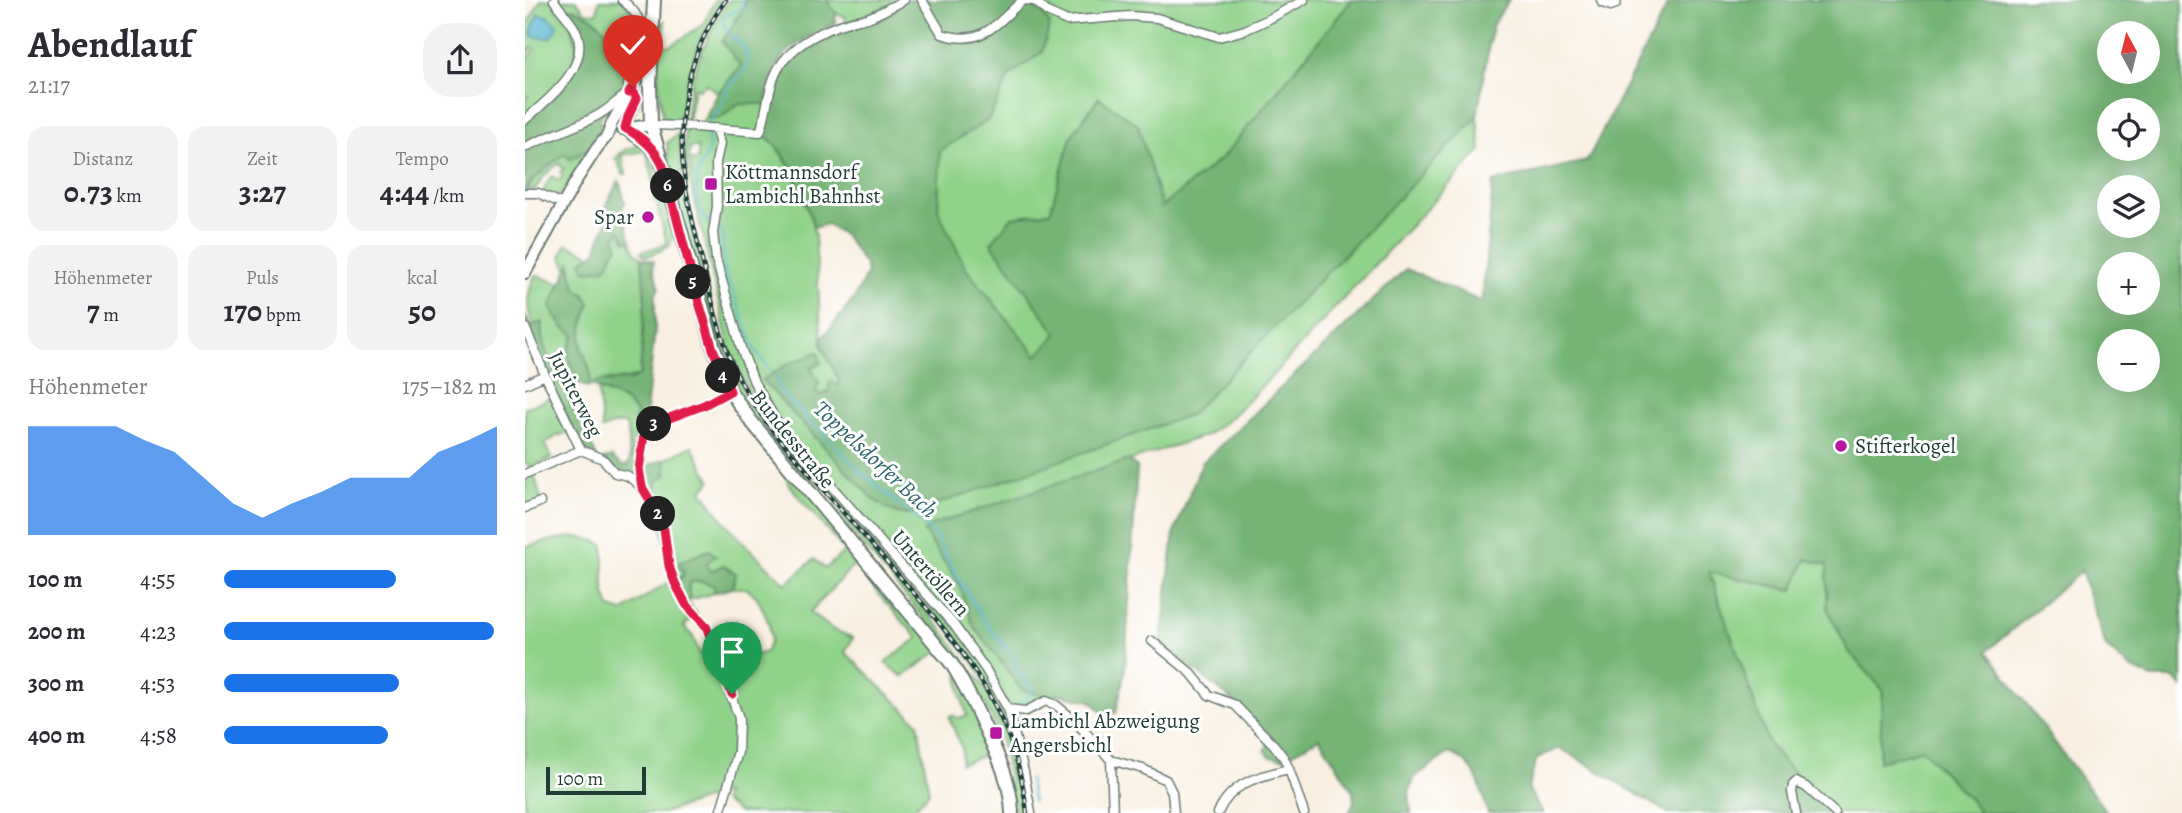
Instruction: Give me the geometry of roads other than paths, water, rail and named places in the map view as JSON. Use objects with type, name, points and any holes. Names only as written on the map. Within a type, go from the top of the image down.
[{"type":"main road","name":"Bundesstraße","points":[[654,0],[651,125],[698,299],[713,349],[730,391],[757,429],[951,663],[964,684],[1002,765],[1010,793],[1012,813]]},
{"type":"main road","points":[[525,273],[563,204],[607,136],[646,64],[652,43]]},
{"type":"main road","points":[[625,128],[637,98],[630,92]]},
{"type":"main road","points":[[607,136],[625,128],[651,125]]},
{"type":"main road","points":[[625,128],[650,145],[663,166]]},
{"type":"street","points":[[525,120],[559,90],[571,75],[578,51],[579,40],[575,29],[554,0]]},
{"type":"street","points":[[525,148],[603,113],[630,92],[629,80],[642,52],[643,29],[633,8],[622,0]]},
{"type":"street","points":[[651,125],[760,132],[766,118],[775,75],[785,58],[822,33],[871,17],[904,0]]},
{"type":"street","points":[[922,0],[942,34],[966,39],[983,35],[1000,23],[1023,0],[1035,1],[1047,12],[1067,21],[1131,16],[1157,18],[1219,37],[1245,30],[1304,0]]},
{"type":"street","points":[[1601,0],[1611,6],[1616,4],[1617,0]]},
{"type":"street","name":"Untertöllern","points":[[715,128],[720,144],[714,226],[717,270],[754,382],[782,429],[954,625],[986,670],[1008,709],[1031,813]]},
{"type":"street","points":[[525,193],[538,193],[563,204]]},
{"type":"street","name":"Jupiterweg","points":[[525,327],[581,450],[603,459],[615,474],[628,476],[642,487]]},
{"type":"street","points":[[525,384],[545,375]]},
{"type":"street","points":[[719,811],[738,752],[739,718],[706,626],[686,604],[675,583],[669,566],[661,520],[642,487],[639,469],[644,435],[651,425],[704,405],[730,391]]},
{"type":"street","points":[[525,474],[581,450]]},
{"type":"street","points":[[628,476],[639,469]]},
{"type":"street","points":[[525,508],[540,502]]},
{"type":"street","points":[[1152,641],[1191,673],[1209,695],[1235,705],[1274,745],[1289,769],[1304,813]]},
{"type":"street","points":[[1008,709],[1025,711],[1046,701],[1056,705],[1080,725],[1111,760],[1143,769],[1166,780],[1172,792],[1174,813]]},
{"type":"street","points":[[1111,760],[1114,813]]},
{"type":"street","points":[[1218,813],[1225,801],[1249,780],[1289,769]]},
{"type":"street","points":[[1796,813],[1792,792],[1796,782],[1835,813]]},
{"type":"water","points":[[538,14],[547,16],[557,25],[550,38],[533,37],[531,32]]},
{"type":"waterway","name":"Toppelsdorfer Bach","points":[[708,124],[722,104],[728,87],[747,65],[746,52],[726,30],[723,18],[739,9],[743,0]]},
{"type":"waterway","name":"Toppelsdorfer Bach","points":[[706,131],[709,147],[700,168],[697,191],[703,215],[712,225]]},
{"type":"waterway","name":"Toppelsdorfer Bach","points":[[717,228],[722,233],[725,275],[755,350],[770,371]]},
{"type":"waterway","name":"Toppelsdorfer Bach","points":[[776,376],[784,395],[864,475],[934,533],[986,623],[1011,654],[1020,674],[1032,688],[1031,695],[1020,706]]},
{"type":"waterway","name":"Toppelsdorfer Bach","points":[[1018,714],[1018,733]]},
{"type":"waterway","name":"Toppelsdorfer Bach","points":[[1029,779],[1033,802]]},
{"type":"railway","points":[[726,0],[713,20],[693,64],[683,111],[682,159],[713,307],[728,353],[744,388],[773,431],[935,618],[977,675],[995,706],[1009,739],[1020,774],[1027,813]]},
{"type":"place","name":"Köttmannsdorf Lambichl Bahnhst","points":[[711,184]]},
{"type":"place","name":"Spar","points":[[648,217]]},
{"type":"place","name":"Stifterkogel","points":[[1841,446]]},
{"type":"place","name":"Lambichl Abzweigung Angersbichl","points":[[996,733]]}]
